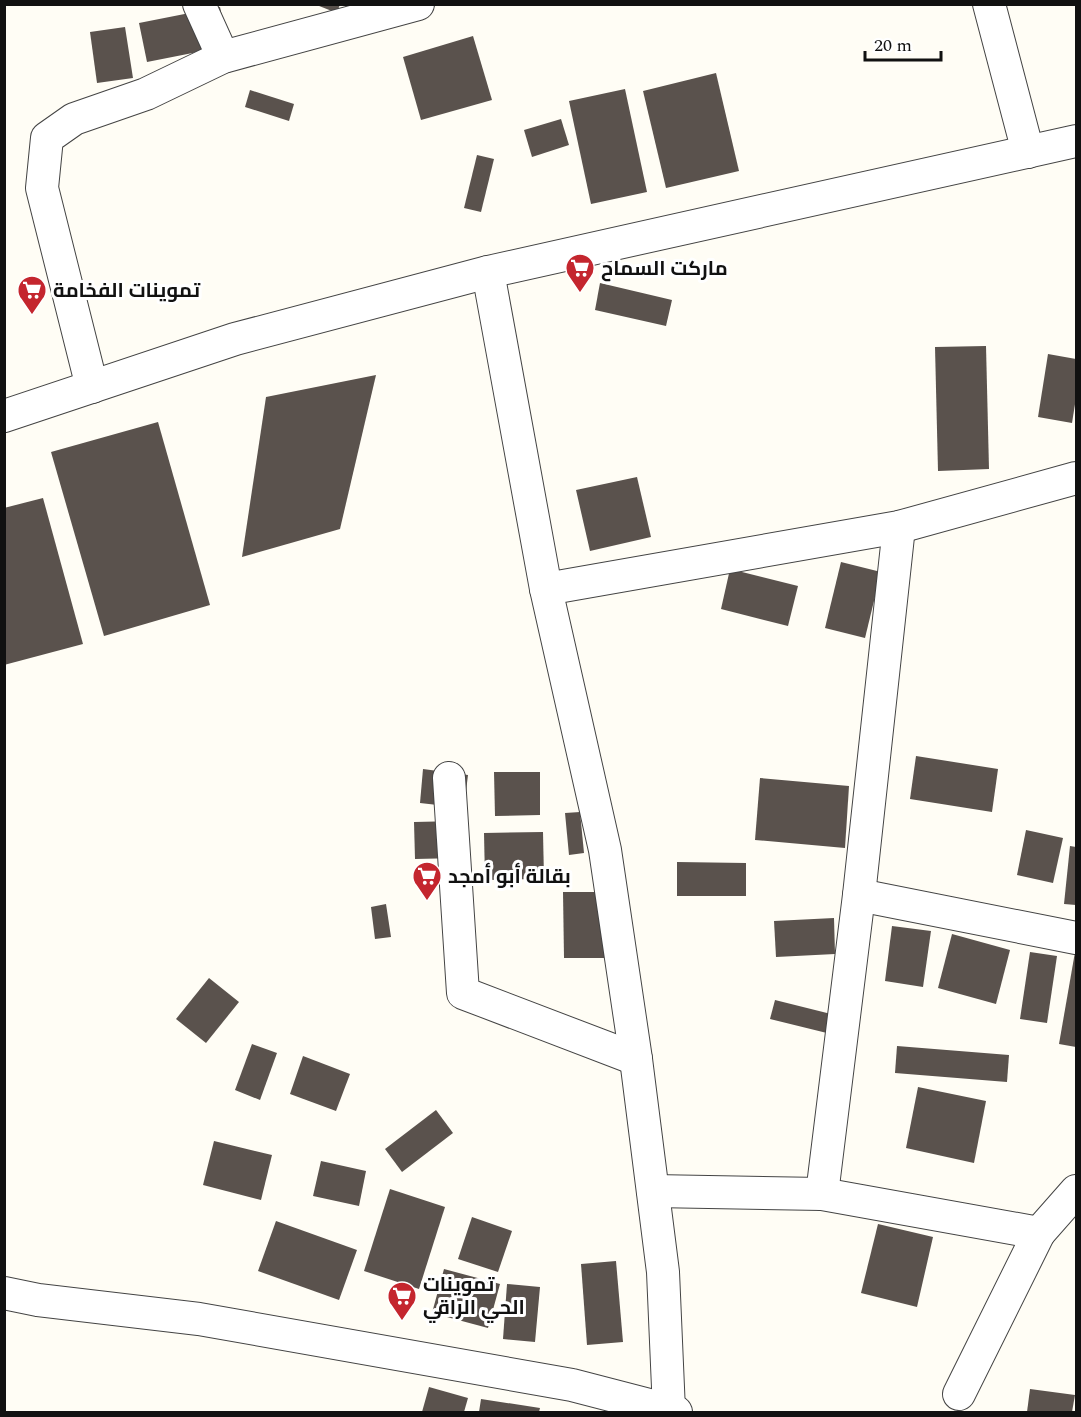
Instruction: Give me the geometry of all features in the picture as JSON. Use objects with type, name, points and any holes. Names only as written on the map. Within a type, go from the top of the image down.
[{"type":"street","points":[[199,4],[223,57]]},
{"type":"street","points":[[92,387],[42,188],[46,138],[74,119],[146,94],[223,57],[418,4]]},
{"type":"street","points":[[989,4],[1028,152]]},
{"type":"street","points":[[4,416],[235,339],[488,272],[1077,141]]},
{"type":"street","points":[[4,1293],[38,1300],[199,1319],[525,1376],[572,1385],[673,1412],[663,1272],[636,1059],[605,850],[546,589],[488,272]]},
{"type":"street","points":[[546,589],[899,527],[1077,478]]},
{"type":"street","points":[[822,1194],[859,895],[899,527]]},
{"type":"street","points":[[448,778],[463,993],[636,1059]]},
{"type":"street","points":[[859,895],[1077,938]]},
{"type":"street","points":[[653,1191],[822,1194],[1039,1233]]},
{"type":"street","points":[[958,1394],[1039,1233],[1077,1191]]},
{"type":"building","points":[[314,4],[340,4],[337,13]]},
{"type":"building","points":[[220,7],[228,46],[147,62],[139,23]]},
{"type":"building","points":[[125,27],[133,78],[97,83],[90,32]]},
{"type":"building","points":[[473,36],[492,100],[421,120],[403,57]]},
{"type":"building","points":[[716,73],[739,171],[666,188],[643,91]]},
{"type":"building","points":[[625,89],[647,192],[591,204],[569,101]]},
{"type":"building","points":[[250,90],[294,104],[289,121],[245,107]]},
{"type":"building","points":[[561,119],[569,145],[532,157],[524,130]]},
{"type":"building","points":[[477,155],[494,159],[481,212],[464,208]]},
{"type":"building","points":[[600,283],[672,300],[666,326],[595,310]]},
{"type":"building","points":[[986,346],[989,469],[938,471],[935,347]]},
{"type":"building","points":[[1048,354],[1076,359],[1076,398],[1072,423],[1038,417]]},
{"type":"building","points":[[376,375],[340,529],[242,557],[266,397]]},
{"type":"building","points":[[158,422],[210,605],[104,636],[51,452]]},
{"type":"building","points":[[637,477],[651,537],[590,551],[576,490]]},
{"type":"building","points":[[43,498],[83,644],[4,665],[4,508]]},
{"type":"building","points":[[841,562],[881,572],[865,638],[825,628]]},
{"type":"building","points":[[730,569],[798,586],[788,626],[721,609]]},
{"type":"building","points":[[916,756],[998,769],[992,812],[910,799]]},
{"type":"building","points":[[423,769],[468,775],[464,808],[420,803]]},
{"type":"building","points":[[494,772],[540,772],[540,815],[495,816]]},
{"type":"building","points":[[760,778],[849,786],[845,848],[755,840]]},
{"type":"building","points":[[580,812],[584,853],[569,855],[565,813]]},
{"type":"building","points":[[458,821],[459,858],[415,859],[414,822]]},
{"type":"building","points":[[1026,830],[1063,838],[1053,883],[1017,875]]},
{"type":"building","points":[[543,832],[544,879],[485,880],[484,833]]},
{"type":"building","points":[[1070,846],[1076,847],[1076,905],[1064,904]]},
{"type":"building","points":[[677,862],[746,863],[746,896],[677,896]]},
{"type":"building","points":[[563,892],[607,892],[608,958],[564,958]]},
{"type":"building","points":[[386,904],[391,937],[375,939],[371,907]]},
{"type":"building","points":[[834,918],[835,954],[776,957],[774,921]]},
{"type":"building","points":[[892,926],[931,931],[923,987],[885,981]]},
{"type":"building","points":[[952,934],[1010,950],[996,1004],[938,988]]},
{"type":"building","points":[[1030,952],[1057,956],[1047,1023],[1020,1019]]},
{"type":"building","points":[[1076,952],[1076,1047],[1059,1044]]},
{"type":"building","points":[[209,978],[239,1002],[206,1043],[176,1019]]},
{"type":"building","points":[[775,1000],[839,1016],[835,1035],[770,1019]]},
{"type":"building","points":[[252,1044],[277,1053],[260,1100],[235,1090]]},
{"type":"building","points":[[897,1046],[1009,1055],[1007,1082],[895,1073]]},
{"type":"building","points":[[303,1056],[350,1074],[336,1111],[290,1094]]},
{"type":"building","points":[[918,1087],[986,1101],[974,1163],[906,1148]]},
{"type":"building","points":[[436,1110],[453,1133],[402,1172],[385,1149]]},
{"type":"building","points":[[214,1141],[272,1155],[261,1200],[203,1185]]},
{"type":"building","points":[[321,1161],[366,1171],[359,1206],[313,1196]]},
{"type":"building","points":[[390,1189],[445,1207],[419,1289],[364,1271]]},
{"type":"building","points":[[472,1217],[512,1231],[498,1272],[458,1259]]},
{"type":"building","points":[[276,1221],[357,1250],[339,1300],[258,1271]]},
{"type":"building","points":[[878,1224],[933,1237],[917,1307],[861,1293]]},
{"type":"building","points":[[616,1261],[623,1342],[587,1345],[581,1264]]},
{"type":"building","points":[[444,1269],[500,1284],[488,1328],[432,1313]]},
{"type":"building","points":[[507,1284],[540,1287],[535,1342],[503,1339]]},
{"type":"building","points":[[429,1387],[468,1398],[464,1412],[422,1412]]},
{"type":"building","points":[[1030,1389],[1075,1395],[1072,1412],[1027,1412]]},
{"type":"building","points":[[481,1399],[540,1408],[539,1412],[479,1412]]},
{"type":"place","name":"ماركت السماح","points":[[580,294]]},
{"type":"place","name":"تموينات الفخامة","points":[[32,316]]},
{"type":"place","name":"بقالة أبو أمجد","points":[[427,902]]},
{"type":"place","name":"تموينات الحي الراقي","points":[[402,1322]]}]
